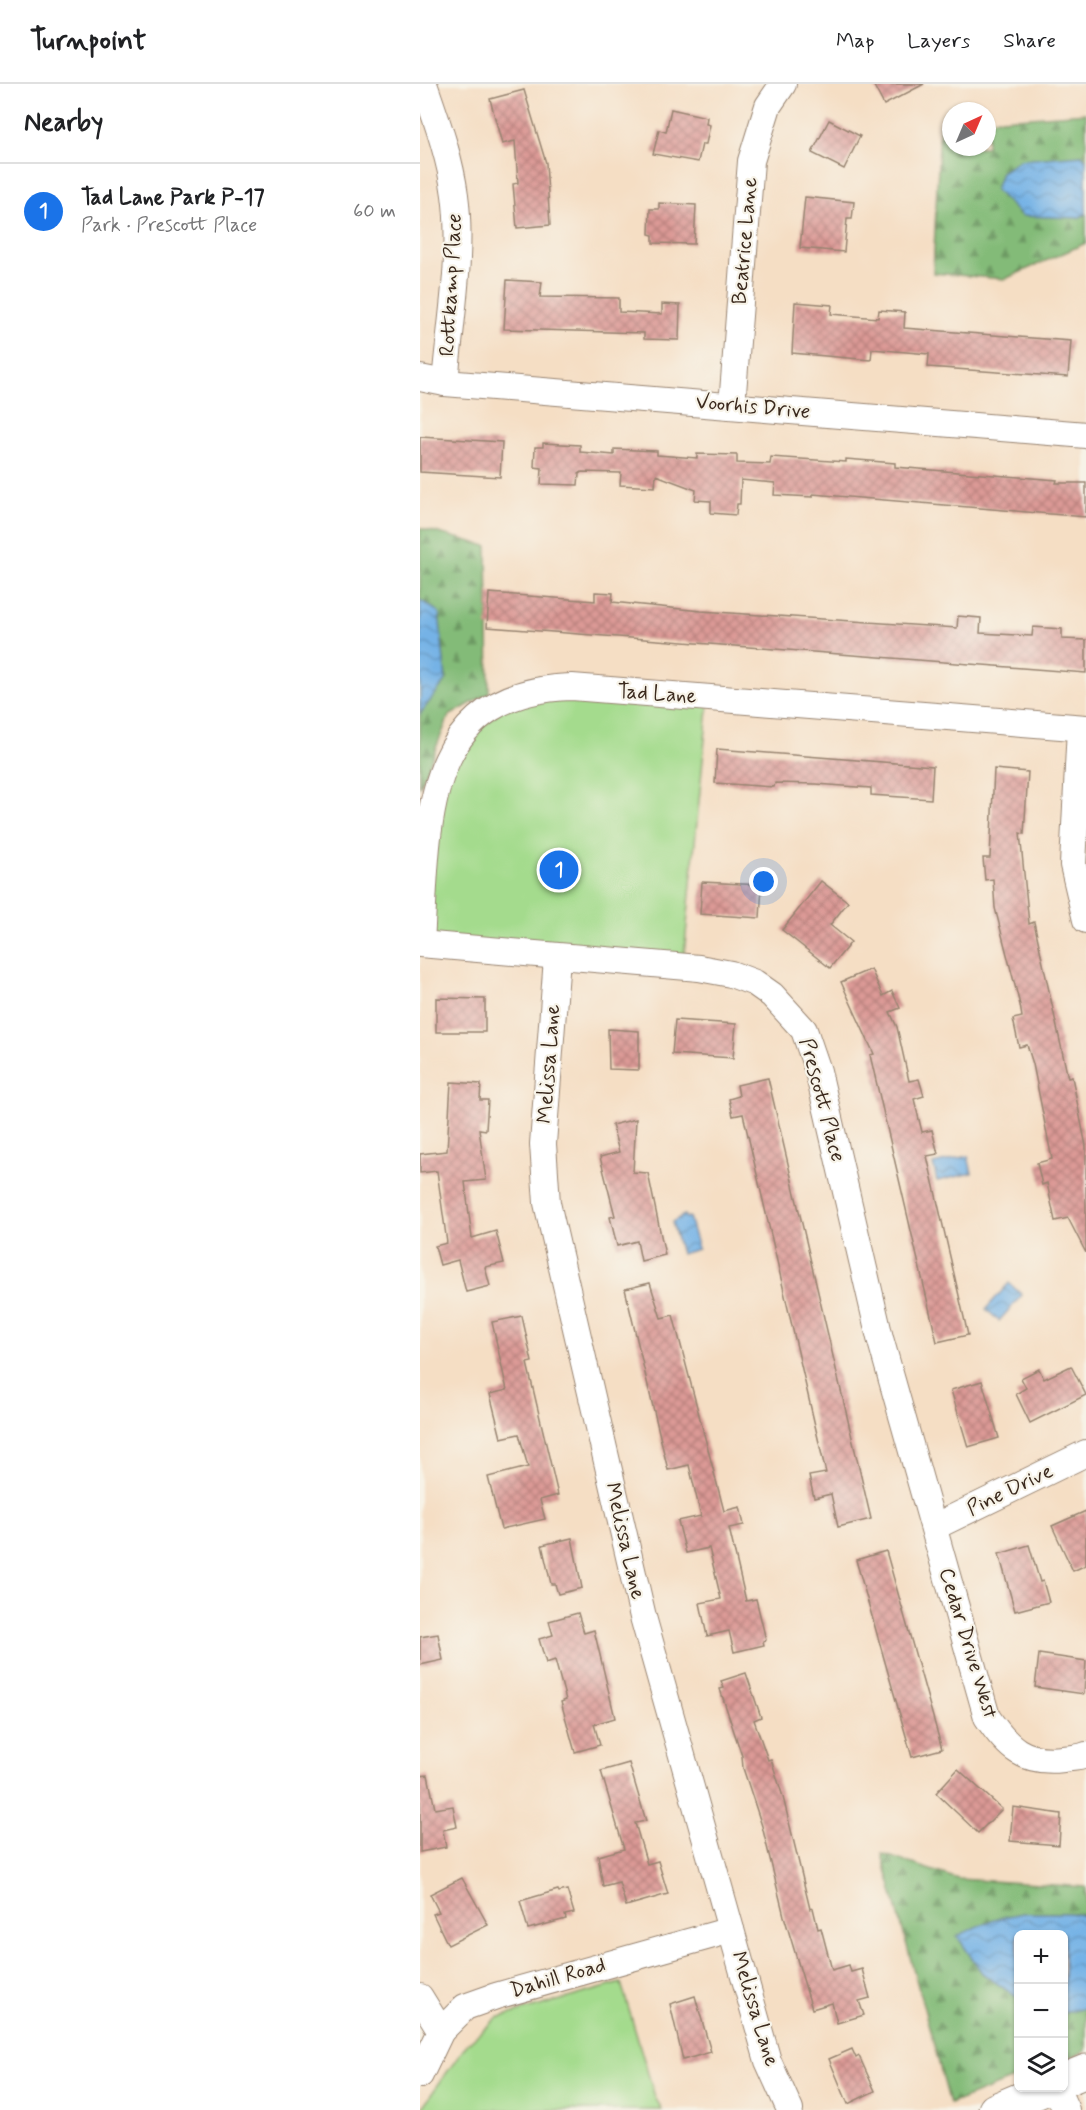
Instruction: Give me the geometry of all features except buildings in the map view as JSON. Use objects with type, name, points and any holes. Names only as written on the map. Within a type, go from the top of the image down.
[{"type":"main road","points":[[1068,2078],[1086,2071]]},
{"type":"main road","points":[[995,2110],[1038,2092]]},
{"type":"street","name":"Rottkamp Place","points":[[424,84],[438,123],[455,195],[456,251],[432,380]]},
{"type":"street","name":"Beatrice Lane","points":[[732,406],[751,161],[768,106],[783,84]]},
{"type":"street","name":"Voorhis Drive","points":[[432,380],[1086,435]]},
{"type":"street","name":"Tad Lane","points":[[421,944],[429,819],[440,764],[458,732],[476,715],[494,704],[520,694],[546,688],[572,687],[1083,728]]},
{"type":"street","points":[[1083,728],[1073,865],[1086,920]]},
{"type":"street","name":"Prescott Place","points":[[421,944],[557,958],[691,967],[731,974],[755,983],[772,995],[804,1030],[818,1071],[880,1338],[934,1527]]},
{"type":"street","name":"Melissa Lane","points":[[557,958],[543,1144],[547,1203],[643,1617],[768,2061],[790,2110]]},
{"type":"street","name":"Pine Drive","points":[[934,1527],[1086,1453]]},
{"type":"street","name":"Cedar Drive West","points":[[934,1527],[987,1717],[1002,1740],[1016,1750],[1044,1762],[1086,1755]]},
{"type":"street","name":"Dahill Road","points":[[420,2075],[441,2031],[465,2007],[496,1996],[731,1930]]},
{"type":"street","points":[[420,1997],[441,2031]]},
{"type":"street","points":[[1058,2092],[1066,2110]]},
{"type":"green space","points":[[1086,113],[1086,160],[1081,155],[1078,218],[1086,214],[1086,243],[1005,279],[933,273],[940,123],[942,123],[942,156],[996,156],[996,119]]},
{"type":"green space","points":[[420,528],[487,546],[489,693],[449,716],[420,787]]},
{"type":"green space","points":[[520,694],[709,698],[683,966],[421,944],[440,764]]},
{"type":"green space","points":[[882,1854],[958,1879],[1086,1887],[1086,1916],[1069,1913],[1023,1913],[982,1973],[1014,1995],[1014,2079],[950,2104]]},
{"type":"green space","points":[[621,1983],[655,2097],[662,2110],[420,2110],[468,2043],[497,2018]]},
{"type":"green space","points":[[1086,2008],[1086,2051],[1068,2058],[1068,2038],[1068,2012]]},
{"type":"water","points":[[1082,155],[1086,160],[1086,214],[1078,218],[1022,216],[995,190],[1001,172],[1020,160]]},
{"type":"water","points":[[420,600],[439,612],[446,680],[420,714]]},
{"type":"water","points":[[968,1156],[972,1173],[937,1181],[933,1164]]},
{"type":"water","points":[[684,1215],[686,1218],[689,1217],[698,1249],[681,1254],[672,1222]]},
{"type":"water","points":[[1009,1283],[1022,1295],[999,1321],[986,1309]]},
{"type":"water","points":[[1023,1913],[1069,1913],[1086,1916],[1086,2008],[1068,2012],[1068,1930],[1014,1930],[1014,1995],[982,1973],[957,1936],[994,1919]]},
{"type":"place","name":"Tad Lane Park P-17","points":[[559,870]]}]
